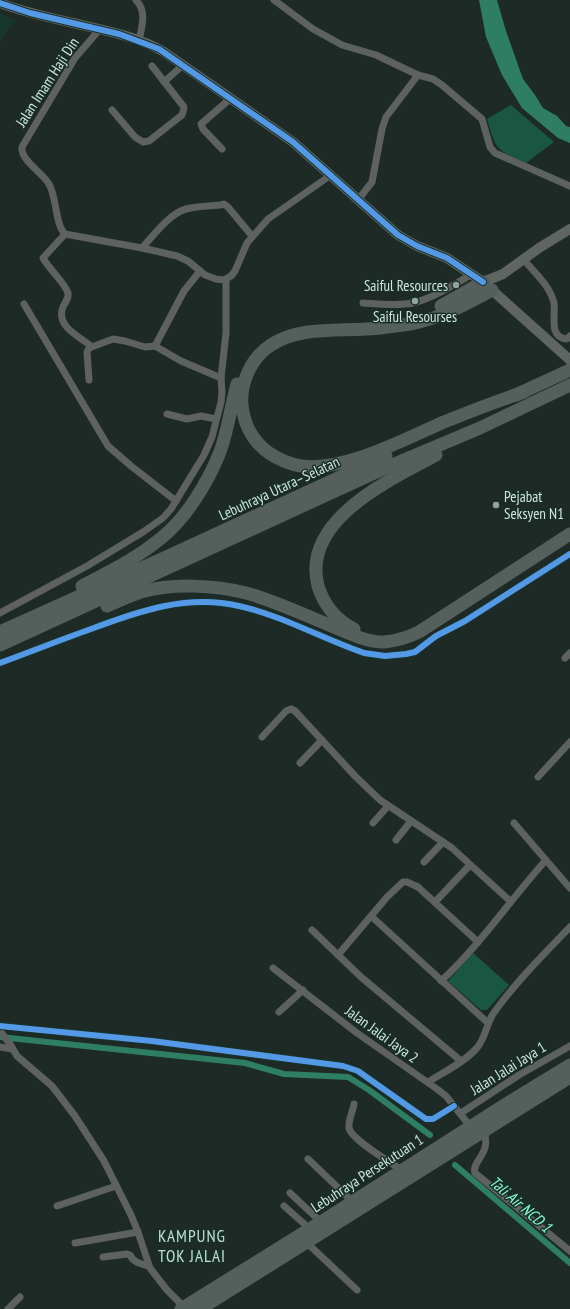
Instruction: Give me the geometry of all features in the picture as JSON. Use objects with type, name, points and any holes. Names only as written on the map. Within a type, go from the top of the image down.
[{"type":"highway","points":[[487,286],[463,305],[430,319],[412,324],[369,329],[298,333],[270,345],[260,354],[250,367],[243,388],[242,398],[244,417],[249,431],[257,442],[274,457],[287,463],[301,466],[325,466],[376,452],[462,414],[524,392]]},
{"type":"highway","points":[[39,614],[49,604],[115,569],[147,549],[162,538],[174,526],[198,494],[220,451],[240,372],[247,359],[268,339],[276,334],[294,328],[368,323],[410,318],[426,313],[487,286]]},
{"type":"highway","name":"Lebuhraya Utara–Selatan","points":[[0,632],[169,556],[570,370]]},
{"type":"highway","name":"Lebuhraya Utara–Selatan","points":[[0,645],[385,468],[480,428],[570,385]]},
{"type":"highway","points":[[480,428],[468,438],[380,485],[353,505],[333,525],[321,546],[317,558],[317,579],[324,602],[332,612],[353,629],[365,633],[390,635],[415,628],[570,526]]},
{"type":"highway","points":[[36,629],[45,630],[141,592],[162,588],[223,588],[269,600],[363,639],[384,642],[411,636],[419,632],[570,534]]},
{"type":"highway","name":"Lebuhraya Persekutuan 1","points":[[459,1141],[470,1126],[570,1065]]},
{"type":"highway","name":"Lebuhraya Persekutuan 1","points":[[200,1309],[307,1242],[435,1155],[459,1141],[484,1132],[570,1077]]},
{"type":"highway","name":"Lebuhraya Persekutuan 1","points":[[182,1308],[402,1170],[435,1155]]},
{"type":"street","points":[[136,0],[140,5],[143,14],[139,40]]},
{"type":"street","points":[[274,0],[313,29],[342,45],[376,56],[418,75],[432,79],[442,85],[482,119],[490,147],[495,153],[570,186]]},
{"type":"street","points":[[7,3],[30,13],[100,29],[139,40],[159,49],[293,142],[403,238],[447,258],[472,274],[570,360]]},
{"type":"street","name":"Jalan Imam Haji Din","points":[[65,234],[61,229],[54,198],[49,184],[22,154],[22,147],[75,58],[100,29]]},
{"type":"street","points":[[164,82],[182,64]]},
{"type":"street","points":[[112,110],[138,140],[144,142],[149,141],[184,112],[184,107],[152,66]]},
{"type":"street","points":[[358,200],[372,182],[382,129],[386,116],[418,75]]},
{"type":"street","points":[[222,149],[203,129],[201,124],[231,98]]},
{"type":"street","points":[[92,346],[65,325],[62,311],[68,298],[68,293],[43,258],[65,234],[164,252],[183,258],[200,271],[216,279],[226,279],[238,268],[244,248],[264,222],[331,175]]},
{"type":"street","points":[[142,248],[160,228],[178,212],[186,208],[220,204],[224,204],[228,207],[252,236]]},
{"type":"street","points":[[487,286],[539,248],[570,229]]},
{"type":"street","points":[[524,260],[550,292],[554,305],[555,332],[564,339],[567,339],[570,336]]},
{"type":"street","points":[[155,346],[184,291],[200,271]]},
{"type":"street","points":[[363,303],[412,303],[432,295],[472,274]]},
{"type":"street","points":[[0,613],[87,566],[143,532],[166,515],[176,501],[204,455],[216,419],[222,392],[221,378],[226,333],[226,279]]},
{"type":"street","points":[[24,304],[108,446],[176,501]]},
{"type":"street","points":[[89,380],[87,350],[92,346],[113,339],[145,347],[155,346],[181,361],[221,378]]},
{"type":"street","points":[[167,414],[187,419],[201,416],[216,419]]},
{"type":"street","points":[[0,664],[128,615],[169,604],[194,602],[229,604],[250,609],[364,654],[379,656],[406,654],[415,652],[436,636],[465,621],[570,554]]},
{"type":"street","points":[[262,737],[286,711],[291,709],[298,714],[360,781],[388,806],[443,842],[510,901]]},
{"type":"street","points":[[300,763],[322,740]]},
{"type":"street","points":[[538,777],[570,742]]},
{"type":"street","points":[[373,823],[388,806]]},
{"type":"street","points":[[396,840],[411,821]]},
{"type":"street","points":[[514,823],[570,888]]},
{"type":"street","points":[[424,862],[443,842]]},
{"type":"street","points":[[441,981],[461,963],[510,901],[546,860]]},
{"type":"street","points":[[435,902],[470,865]]},
{"type":"street","points":[[338,955],[387,897],[403,882],[411,883],[418,887],[478,942]]},
{"type":"street","points":[[371,916],[488,1023]]},
{"type":"street","points":[[428,1082],[461,1061],[476,1049],[482,1040],[493,1014],[515,987],[570,927]]},
{"type":"street","points":[[312,930],[361,977],[461,1061]]},
{"type":"street","name":"Jalan Jalai Jaya 2","points":[[273,968],[357,1033],[446,1096],[470,1126]]},
{"type":"street","points":[[279,1012],[303,990]]},
{"type":"street","points":[[0,1026],[152,1041],[343,1066],[365,1076],[426,1119],[433,1119],[454,1106]]},
{"type":"street","points":[[0,1031],[17,1056],[42,1076],[59,1093],[92,1142],[116,1186],[138,1232],[148,1266],[182,1308]]},
{"type":"street","points":[[0,1047],[11,1046]]},
{"type":"street","name":"Jalan Jalai Jaya 1","points":[[461,1113],[570,1046]]},
{"type":"street","points":[[354,1104],[349,1124],[350,1132],[359,1141],[402,1170]]},
{"type":"street","points":[[484,1132],[487,1145],[474,1168],[475,1173],[570,1251]]},
{"type":"street","points":[[308,1159],[352,1201]]},
{"type":"street","points":[[57,1206],[116,1186]]},
{"type":"street","points":[[290,1193],[315,1225]]},
{"type":"street","points":[[284,1206],[315,1225]]},
{"type":"street","points":[[74,1243],[138,1232]]},
{"type":"street","points":[[307,1242],[357,1290]]},
{"type":"street","points":[[103,1256],[127,1254],[138,1262],[148,1266]]},
{"type":"street","points":[[8,1309],[20,1297]]},
{"type":"shaded area","points":[[479,0],[497,0],[523,79],[543,108],[557,116],[566,126],[570,127],[570,143],[558,138],[522,108],[502,75],[486,37]]},
{"type":"shaded area","points":[[0,13],[16,21],[0,41]]},
{"type":"shaded area","points":[[511,105],[554,142],[526,163],[503,152],[499,148],[495,143],[487,119]]},
{"type":"shaded area","points":[[473,953],[509,985],[487,1010],[481,1010],[448,981]]},
{"type":"waterway","points":[[0,1037],[245,1063],[284,1074],[348,1077],[369,1090],[430,1135]]},
{"type":"waterway","name":"Tali Air NCD 1","points":[[455,1165],[570,1263]]},
{"type":"cycle path","points":[[0,3],[30,13],[119,34],[159,49],[293,142],[398,235],[417,246],[447,258],[483,282]]},
{"type":"cycle path","points":[[0,663],[127,616],[164,606],[201,602],[220,603],[255,610],[364,653],[385,656],[406,654],[415,652],[436,636],[465,621],[570,554]]},
{"type":"cycle path","points":[[0,1026],[152,1041],[343,1066],[358,1071],[426,1119],[433,1119],[454,1106]]},
{"type":"place","name":"Saiful Resources","points":[[456,285]]},
{"type":"place","name":"Saiful Resourses","points":[[415,301]]},
{"type":"place","name":"Pejabat Seksyen N1","points":[[496,505]]},
{"type":"district","name":"KAMPUNG TOK JALAI","points":[[192,1246]]}]
